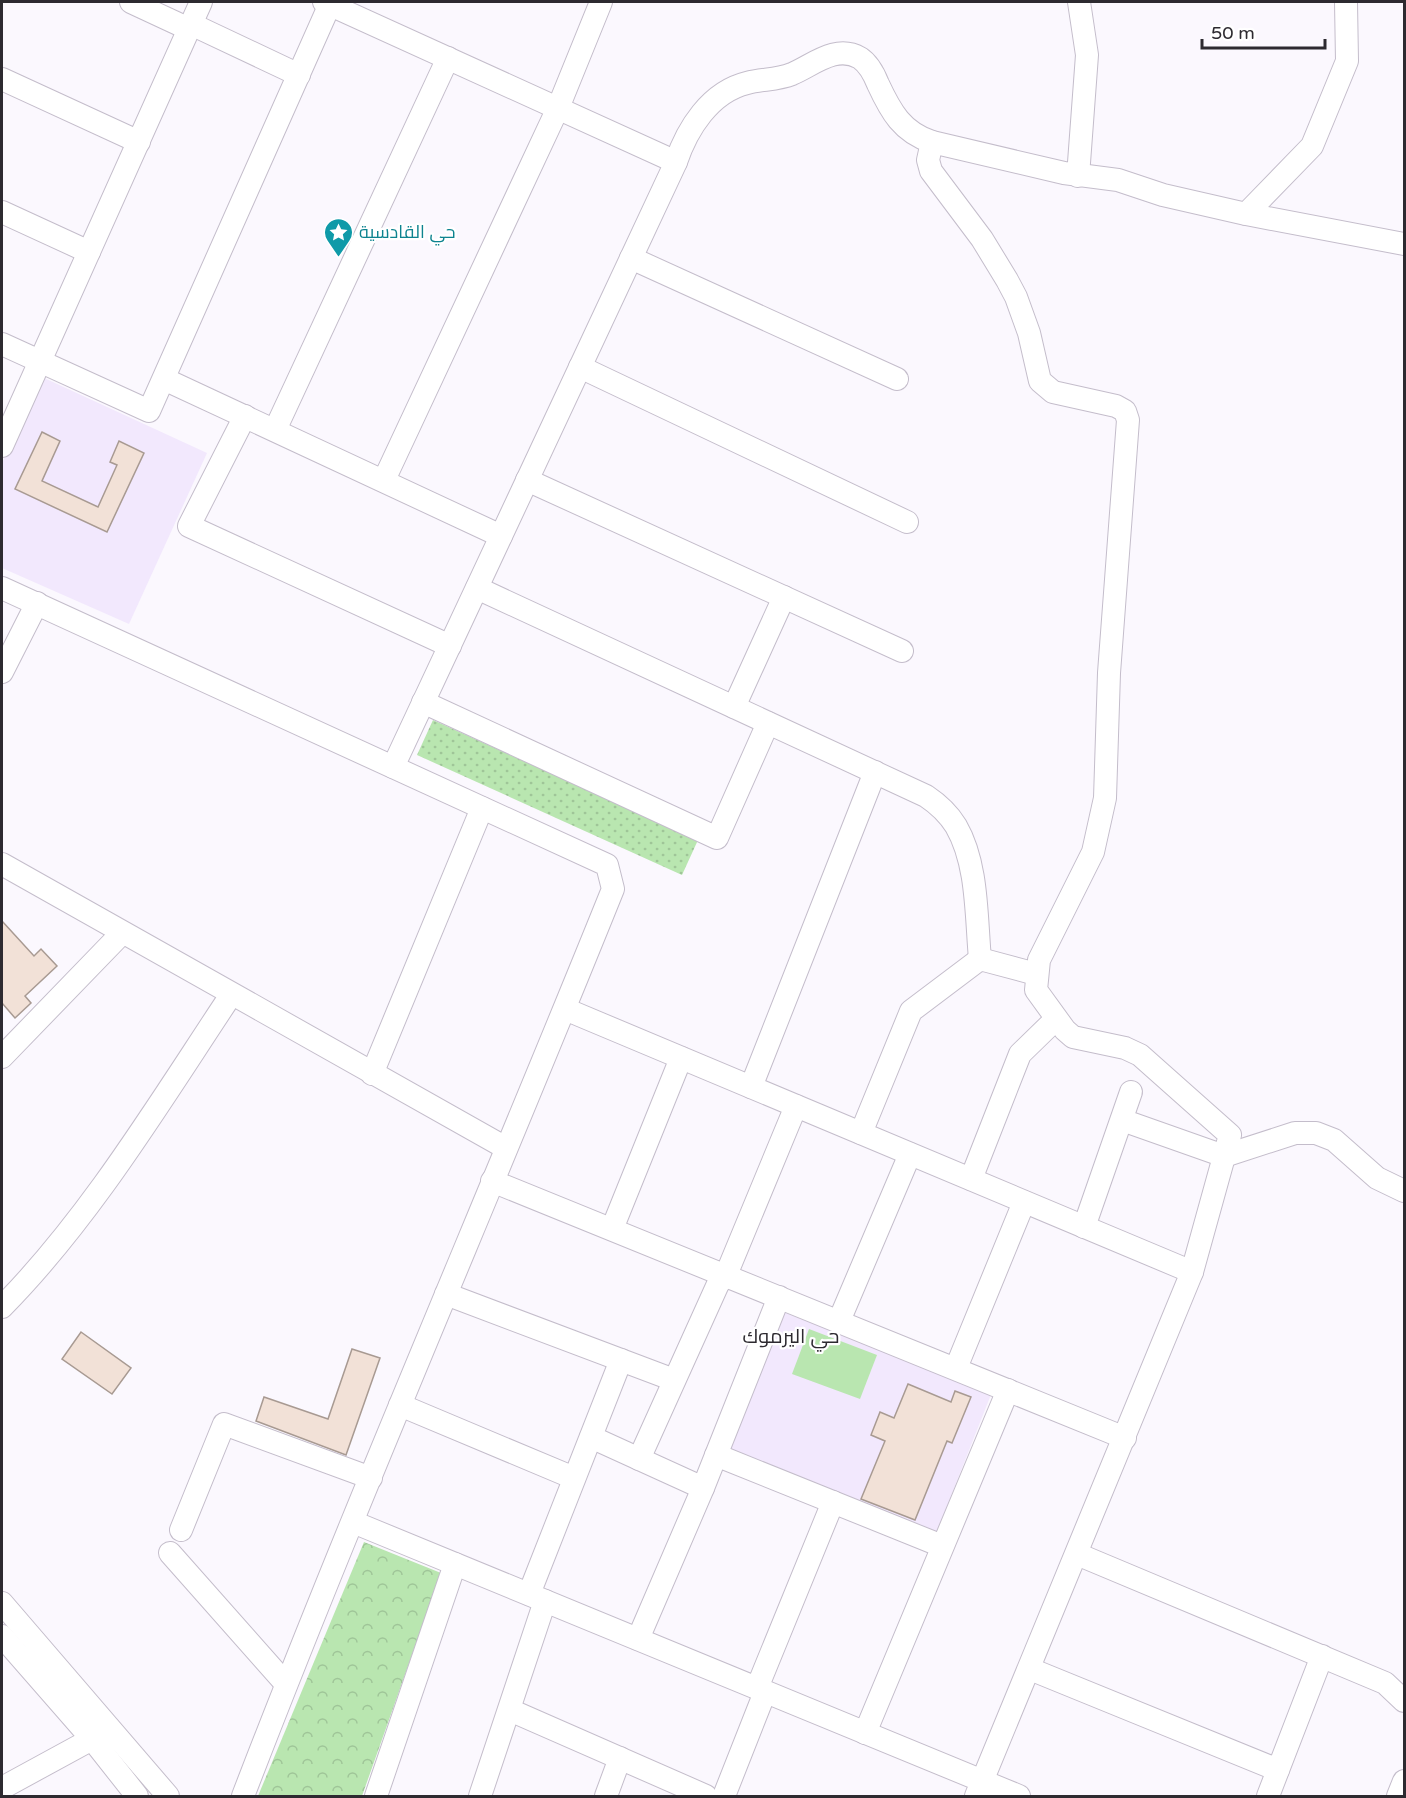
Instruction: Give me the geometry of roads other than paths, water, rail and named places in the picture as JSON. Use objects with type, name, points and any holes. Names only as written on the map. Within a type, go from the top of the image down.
[{"type":"street","points":[[131,2],[299,75]]},
{"type":"street","points":[[2,446],[201,2]]},
{"type":"street","points":[[384,480],[558,108],[601,2]]},
{"type":"street","points":[[1078,176],[1088,55],[1079,2]]},
{"type":"street","points":[[1246,214],[1312,146],[1347,61],[1346,2]]},
{"type":"street","points":[[2,344],[149,411],[299,75],[327,3],[676,162]]},
{"type":"street","points":[[393,767],[676,162],[684,138],[721,95],[734,87],[788,76],[827,56],[841,53],[855,55],[869,66],[888,106],[899,122],[915,135],[932,142],[1078,176],[1118,180],[1163,195],[1246,214],[1404,244]]},
{"type":"street","points":[[275,430],[448,58]]},
{"type":"street","points":[[2,79],[138,142]]},
{"type":"street","points":[[932,142],[928,160],[931,171],[982,239],[1016,297],[1029,333],[1040,381],[1053,392],[1116,406],[1125,411],[1128,420],[1109,673],[1107,778],[1102,818],[1093,852],[1042,952],[1036,974],[1037,993],[1073,1037],[1125,1048],[1140,1054],[1230,1135],[1192,1272],[979,1789]]},
{"type":"street","points":[[2,212],[89,252]]},
{"type":"street","points":[[631,258],[897,379]]},
{"type":"street","points":[[580,367],[907,522]]},
{"type":"street","points":[[164,379],[501,536]]},
{"type":"street","points":[[245,416],[189,526],[450,646]]},
{"type":"street","points":[[527,480],[902,651]]},
{"type":"street","points":[[2,588],[607,865],[613,890],[286,1684],[243,1797]]},
{"type":"street","points":[[477,588],[926,796],[943,808],[956,826],[967,852],[973,877],[980,959]]},
{"type":"street","points":[[734,707],[784,597]]},
{"type":"street","points":[[2,672],[37,603]]},
{"type":"street","points":[[423,702],[717,838],[768,723]]},
{"type":"street","points":[[751,1087],[875,772]]},
{"type":"street","points":[[372,1074],[482,808]]},
{"type":"street","points":[[2,864],[506,1148]]},
{"type":"street","points":[[2,1057],[123,933]]},
{"type":"street","points":[[980,959],[1036,974]]},
{"type":"street","points":[[861,1133],[911,1011],[980,959]]},
{"type":"street","points":[[2,1307],[68,1229],[116,1167],[231,994]]},
{"type":"street","points":[[565,1009],[1192,1272]]},
{"type":"street","points":[[971,1179],[1020,1054],[1056,1019]]},
{"type":"street","points":[[612,1229],[681,1058]]},
{"type":"street","points":[[1084,1227],[1131,1092]]},
{"type":"street","points":[[639,1459],[718,1284],[726,1275],[796,1106]]},
{"type":"street","points":[[1122,1120],[1224,1156],[1295,1133],[1316,1134],[1335,1140],[1377,1178],[1404,1191]]},
{"type":"street","points":[[839,1321],[910,1154]]},
{"type":"street","points":[[492,1181],[1125,1438]]},
{"type":"street","points":[[956,1368],[1024,1202]]},
{"type":"street","points":[[446,1294],[674,1380]]},
{"type":"street","points":[[638,1639],[703,1488],[778,1297]]},
{"type":"street","points":[[480,1797],[510,1710],[537,1598],[574,1478],[621,1360]]},
{"type":"street","points":[[865,1732],[1008,1390]]},
{"type":"street","points":[[400,1405],[574,1478]]},
{"type":"street","points":[[181,1530],[224,1424],[371,1478]]},
{"type":"street","points":[[591,1437],[703,1488]]},
{"type":"street","points":[[716,1455],[942,1546]]},
{"type":"street","points":[[724,1797],[761,1690],[833,1502]]},
{"type":"street","points":[[353,1522],[865,1732],[979,1789],[1019,1797]]},
{"type":"street","points":[[170,1553],[286,1684]]},
{"type":"street","points":[[1077,1554],[1385,1683],[1404,1701]]},
{"type":"street","points":[[376,1797],[455,1564]]},
{"type":"street","points":[[2,1603],[168,1797]]},
{"type":"street","points":[[2,1636],[92,1739],[137,1797]]},
{"type":"street","points":[[1268,1797],[1322,1656]]},
{"type":"street","points":[[1029,1669],[1278,1770]]},
{"type":"street","points":[[510,1710],[706,1797]]},
{"type":"street","points":[[2,1788],[92,1739]]},
{"type":"street","points":[[606,1797],[620,1758]]},
{"type":"street","points":[[1398,1797],[1404,1781]]},
{"type":"place","name":"حي القادسية","points":[[338,258]]},
{"type":"district","name":"حي اليرموك","points":[[791,1337]]}]
